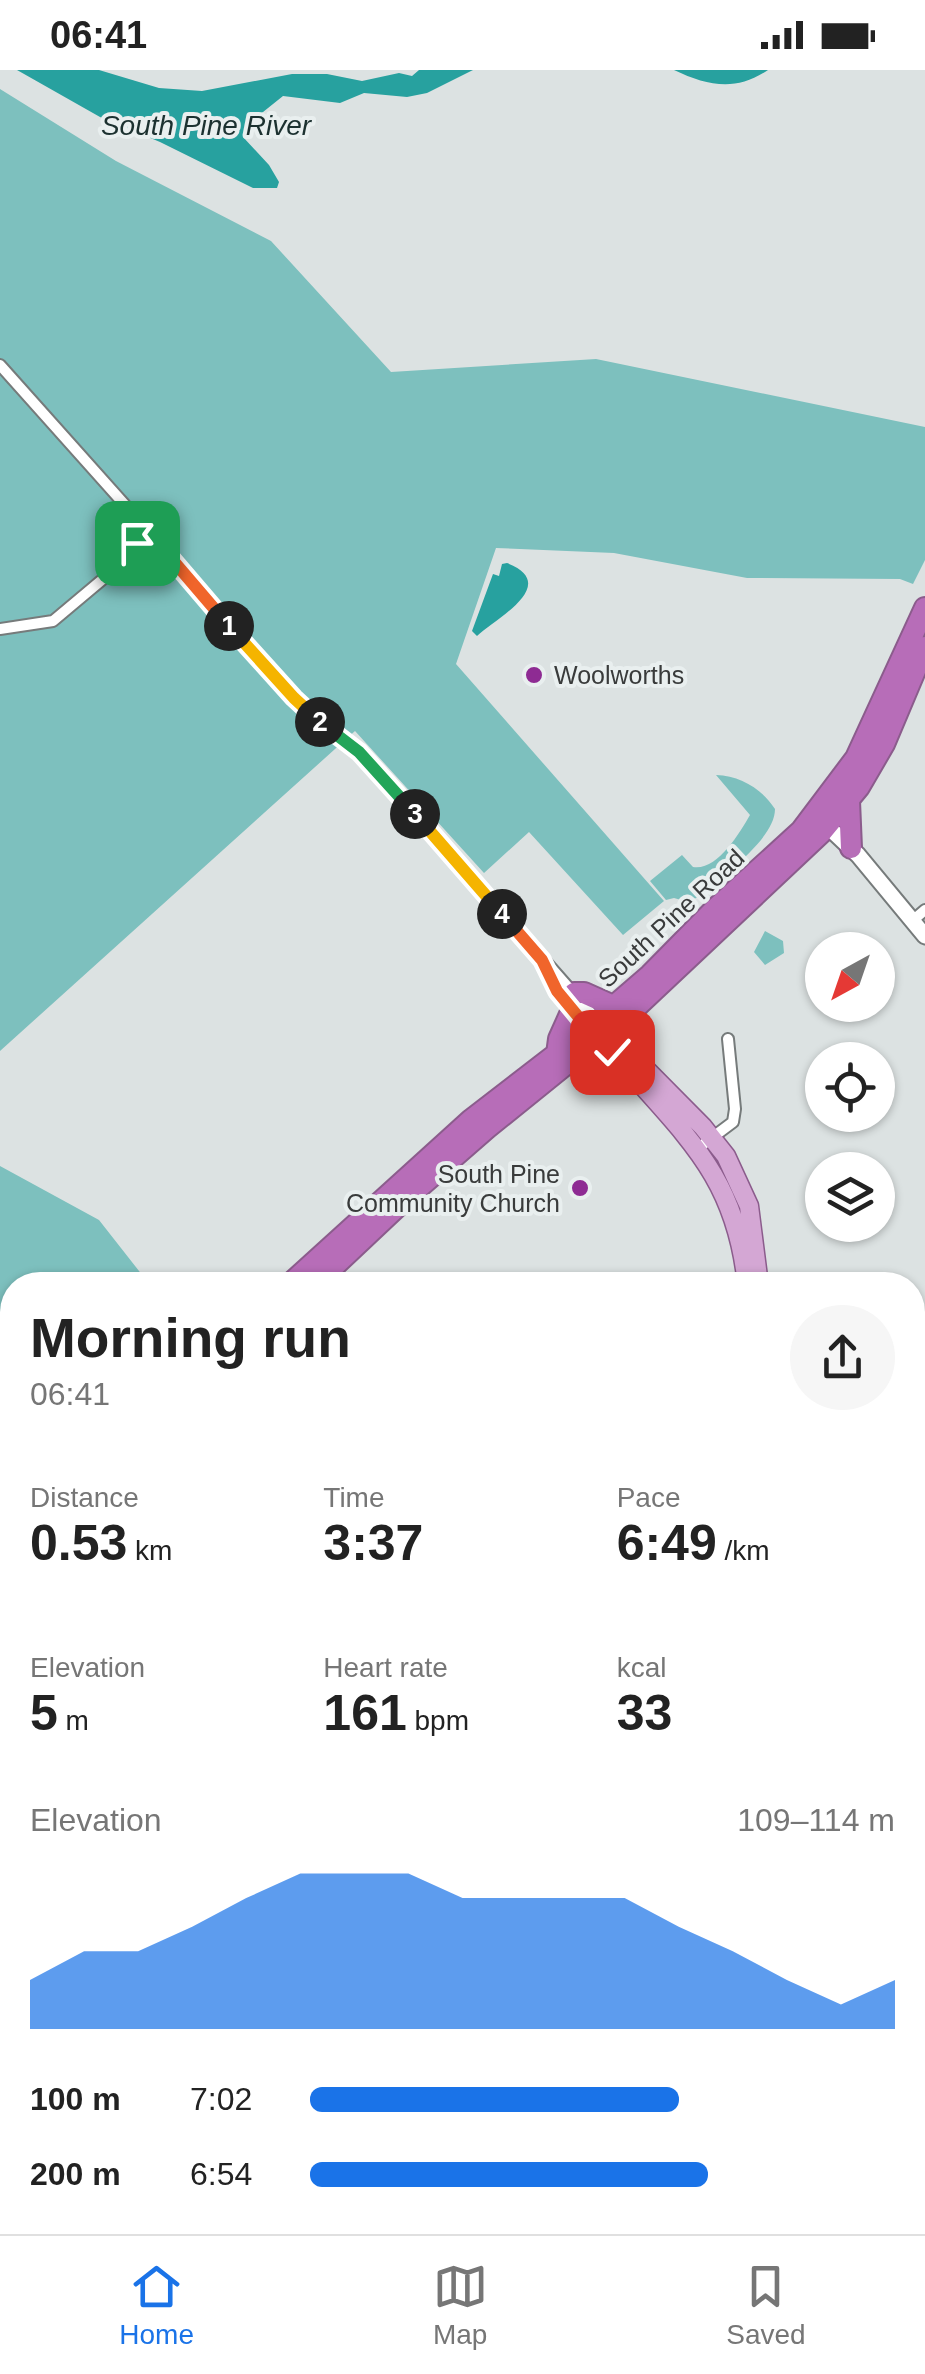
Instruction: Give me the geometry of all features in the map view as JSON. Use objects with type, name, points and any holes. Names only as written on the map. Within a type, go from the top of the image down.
[{"type":"highway","name":"South Pine Road","points":[[818,824],[866,741],[925,608]]},
{"type":"highway","name":"South Pine Road","points":[[328,1272],[461,1151],[580,1056],[607,1023],[818,824],[849,800],[884,744],[925,647]]},
{"type":"highway","points":[[849,800],[851,848]]},
{"type":"highway","points":[[556,1054],[558,1038],[573,1002],[584,994],[607,1023],[633,1041],[632,1065],[612,1067],[598,1059],[580,1056]]},
{"type":"highway","name":"South Pine Road","points":[[302,1272],[471,1120],[556,1054],[607,1023]]},
{"type":"main road","points":[[607,1023],[632,1065],[721,1185],[741,1238],[745,1272]]},
{"type":"main road","points":[[632,1065],[714,1139],[736,1173],[746,1199],[758,1272]]},
{"type":"street","points":[[0,365],[142,524]]},
{"type":"street","points":[[153,520],[164,524],[170,540],[164,550],[154,554],[140,548],[136,538],[142,524],[153,520]]},
{"type":"street","points":[[0,629],[53,622],[140,548]]},
{"type":"street","points":[[164,550],[294,698],[368,761],[542,960],[573,1002]]},
{"type":"street","points":[[818,824],[851,848],[925,936]]},
{"type":"street","points":[[818,824],[897,914],[912,922]]},
{"type":"street","points":[[912,922],[925,910]]},
{"type":"street","points":[[542,960],[552,983],[573,1002],[607,1023]]},
{"type":"street","points":[[696,1149],[733,1122],[728,1039]]},
{"type":"shaded area","points":[[0,89],[116,161],[271,241],[391,372],[596,359],[925,427],[925,560],[913,584],[900,579],[747,578],[614,553],[496,548],[456,664],[664,901],[623,935],[529,832],[484,873],[355,731],[0,1051]]},
{"type":"shaded area","points":[[716,775],[742,781],[764,795],[775,809],[773,821],[745,857],[698,897],[688,902],[666,900],[650,881],[682,855],[693,867],[710,863],[726,850],[750,815]]},
{"type":"shaded area","points":[[765,931],[783,941],[784,953],[765,965],[754,952]]},
{"type":"shaded area","points":[[0,1166],[99,1220],[140,1272],[0,1272]]},
{"type":"water","name":"South Pine River","points":[[17,70],[99,70],[159,88],[202,91],[292,74],[327,74],[362,81],[399,73],[412,76],[419,70],[473,70],[427,93],[407,97],[364,93],[340,103],[283,96],[253,120],[243,137],[279,182],[277,188],[253,188],[100,117]]},
{"type":"water","points":[[674,70],[768,70],[745,82],[722,84]]},
{"type":"water","points":[[502,564],[522,571],[528,581],[527,591],[510,611],[477,636],[472,631],[493,574],[499,576]]},
{"type":"place","name":"Woolworths","points":[[534,675]]},
{"type":"place","name":"South Pine Community Church","points":[[580,1188]]},
{"type":"route","points":[[137,543],[149,554],[164,550],[294,698],[368,761],[534,950],[564,1000],[612,1052]]}]
